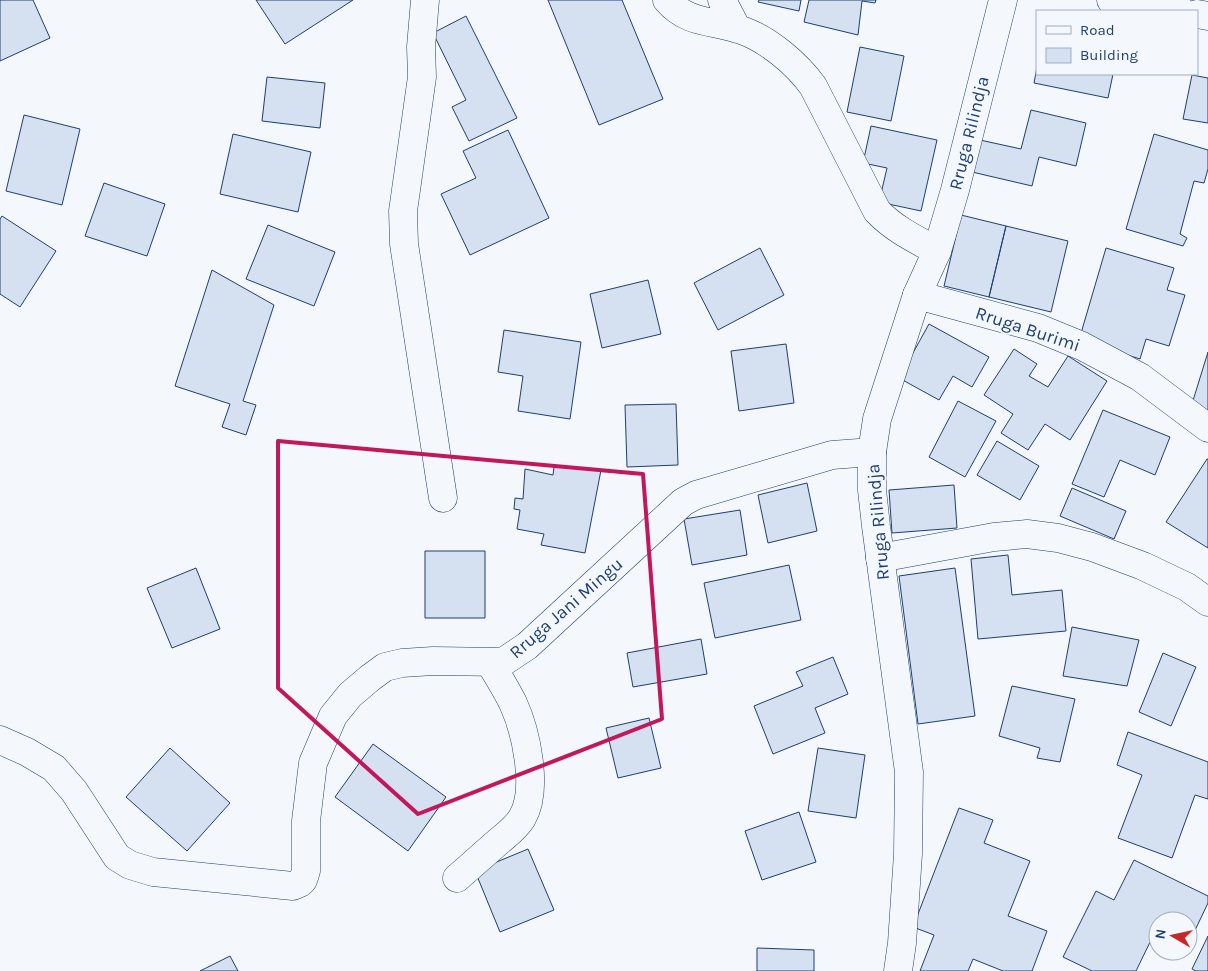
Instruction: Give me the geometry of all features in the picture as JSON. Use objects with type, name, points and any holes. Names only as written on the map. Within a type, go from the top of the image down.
[{"type":"street","points":[[425,0],[421,46],[422,77],[403,219],[404,244],[443,498]]},
{"type":"street","points":[[667,0],[684,15],[737,29],[764,42],[805,75],[813,86],[877,211],[904,234],[937,251]]},
{"type":"street","points":[[722,0],[737,29]]},
{"type":"street","name":"Rruga Rilindja","points":[[898,971],[902,943],[908,854],[909,772],[872,490],[872,452],[877,419],[917,295],[937,251],[955,190],[1003,0]]},
{"type":"street","points":[[1111,0],[1175,10]]},
{"type":"street","name":"Rruga Burimi","points":[[917,295],[1038,328],[1082,346],[1140,377],[1208,428]]},
{"type":"street","name":"Rruga Jani Mingu","points":[[0,740],[54,768],[74,791],[117,856],[130,865],[153,872],[294,886],[300,884],[303,880],[306,870],[306,821],[313,763],[333,716],[350,695],[370,678],[385,667],[402,664],[433,661],[503,662],[527,646],[683,502],[696,495],[832,455],[872,452]]},
{"type":"street","points":[[880,558],[994,537],[1027,534],[1058,538],[1092,547],[1143,566],[1187,587],[1208,602]]},
{"type":"street","points":[[458,878],[513,829],[522,818],[528,804],[530,791],[530,776],[520,720],[513,703],[490,663]]},
{"type":"highlighted area","points":[[278,441],[643,474],[662,719],[418,814],[278,688]]},
{"type":"building","points":[[0,0],[33,0],[50,38],[0,61]]},
{"type":"building","points":[[256,0],[353,0],[285,44]]},
{"type":"building","points":[[548,0],[622,0],[663,99],[599,125]]},
{"type":"building","points":[[759,0],[801,0],[799,11],[758,2]]},
{"type":"building","points":[[809,0],[876,0],[875,3],[862,1],[858,35],[804,22]]},
{"type":"building","points":[[466,16],[517,118],[469,141],[452,107],[466,100],[433,33]]},
{"type":"building","points":[[860,47],[904,56],[891,121],[847,112]]},
{"type":"building","points":[[1036,72],[1036,75],[1113,75],[1108,98],[1034,83]]},
{"type":"building","points":[[1192,75],[1208,78],[1208,123],[1183,119]]},
{"type":"building","points":[[267,77],[325,83],[320,128],[262,121]]},
{"type":"building","points":[[1031,110],[1086,123],[1076,166],[1039,157],[1032,186],[972,172],[980,140],[1021,149]]},
{"type":"building","points":[[24,115],[80,129],[62,205],[6,191]]},
{"type":"building","points":[[871,126],[937,140],[921,211],[879,202],[887,168],[863,163]]},
{"type":"building","points":[[508,130],[549,218],[470,255],[441,194],[476,178],[463,151]]},
{"type":"building","points":[[233,134],[311,152],[298,212],[220,194]]},
{"type":"building","points":[[1154,134],[1208,150],[1208,169],[1204,183],[1194,181],[1180,234],[1187,238],[1183,246],[1126,229]]},
{"type":"building","points":[[104,183],[165,204],[147,256],[85,236]]},
{"type":"building","points":[[961,215],[1006,226],[989,297],[944,286]]},
{"type":"building","points":[[2,216],[56,251],[20,307],[0,294],[0,219]]},
{"type":"building","points":[[268,225],[335,252],[314,306],[246,279]]},
{"type":"building","points":[[1006,226],[1068,241],[1051,312],[989,297]]},
{"type":"building","points":[[760,248],[784,295],[718,330],[694,283]]},
{"type":"building","points":[[1106,248],[1174,268],[1167,290],[1185,295],[1169,346],[1146,339],[1140,359],[1079,340]]},
{"type":"building","points":[[212,270],[274,305],[243,401],[256,405],[246,435],[222,427],[230,404],[175,386]]},
{"type":"building","points":[[648,280],[661,334],[602,348],[590,294]]},
{"type":"building","points":[[929,324],[989,357],[972,387],[953,376],[939,400],[899,378]]},
{"type":"building","points":[[504,330],[581,342],[570,419],[518,411],[523,376],[498,372]]},
{"type":"building","points":[[786,344],[794,403],[739,411],[731,351]]},
{"type":"building","points":[[1014,349],[1037,364],[1029,376],[1048,387],[1068,356],[1107,381],[1070,440],[1045,424],[1028,450],[1001,433],[1013,414],[984,395]]},
{"type":"building","points":[[1208,352],[1208,412],[1191,407]]},
{"type":"building","points":[[958,401],[996,421],[965,477],[929,457]]},
{"type":"building","points":[[676,404],[678,465],[627,467],[625,405]]},
{"type":"building","points":[[1103,410],[1170,437],[1155,475],[1120,460],[1104,497],[1072,484]]},
{"type":"building","points":[[997,441],[1039,466],[1020,500],[977,475]]},
{"type":"building","points":[[1208,459],[1208,548],[1166,522]]},
{"type":"building","points":[[554,467],[601,470],[585,553],[541,545],[544,534],[517,529],[520,510],[514,509],[515,498],[523,499],[525,469],[553,475]]},
{"type":"building","points":[[807,483],[817,531],[768,543],[758,495]]},
{"type":"building","points":[[954,485],[957,528],[892,533],[889,490]]},
{"type":"building","points":[[1072,488],[1126,511],[1114,539],[1060,516]]},
{"type":"building","points":[[740,510],[747,555],[692,565],[684,519]]},
{"type":"building","points":[[425,551],[485,551],[485,618],[425,618]]},
{"type":"building","points":[[1008,555],[1012,595],[1062,590],[1066,631],[978,639],[971,559]]},
{"type":"building","points":[[789,565],[801,620],[715,638],[704,583]]},
{"type":"building","points":[[196,568],[220,629],[172,648],[147,588]]},
{"type":"building","points":[[955,568],[975,716],[918,724],[899,576]]},
{"type":"building","points":[[1072,627],[1139,640],[1127,686],[1063,676]]},
{"type":"building","points":[[701,639],[707,674],[633,687],[627,653]]},
{"type":"building","points":[[1163,653],[1196,667],[1171,726],[1139,712]]},
{"type":"building","points":[[833,657],[848,694],[815,708],[825,733],[773,754],[754,706],[803,686],[796,672]]},
{"type":"building","points":[[1012,686],[1075,699],[1060,762],[1037,758],[1040,748],[999,736]]},
{"type":"building","points":[[649,718],[661,768],[618,778],[606,728]]},
{"type":"building","points":[[1128,732],[1208,762],[1208,799],[1195,795],[1172,858],[1118,838],[1142,775],[1117,765]]},
{"type":"building","points":[[373,744],[446,797],[408,851],[335,797]]},
{"type":"building","points":[[170,748],[230,803],[187,851],[126,797]]},
{"type":"building","points":[[818,748],[865,755],[856,818],[808,811]]},
{"type":"building","points":[[959,808],[993,820],[984,843],[1030,861],[1008,916],[1047,931],[1032,971],[1003,971],[973,959],[968,971],[920,971],[934,935],[913,927]]},
{"type":"building","points":[[799,812],[816,862],[762,880],[745,831]]},
{"type":"building","points":[[528,849],[554,910],[500,932],[475,871]]},
{"type":"building","points":[[1134,860],[1208,896],[1208,903],[1198,924],[1198,911],[1148,911],[1148,946],[1136,971],[1092,971],[1063,957],[1096,891],[1114,900]]},
{"type":"building","points":[[1208,936],[1208,971],[1192,969],[1196,961],[1198,961],[1198,957]]},
{"type":"building","points":[[757,948],[814,950],[814,971],[757,971]]},
{"type":"building","points":[[230,956],[238,971],[200,971]]}]
